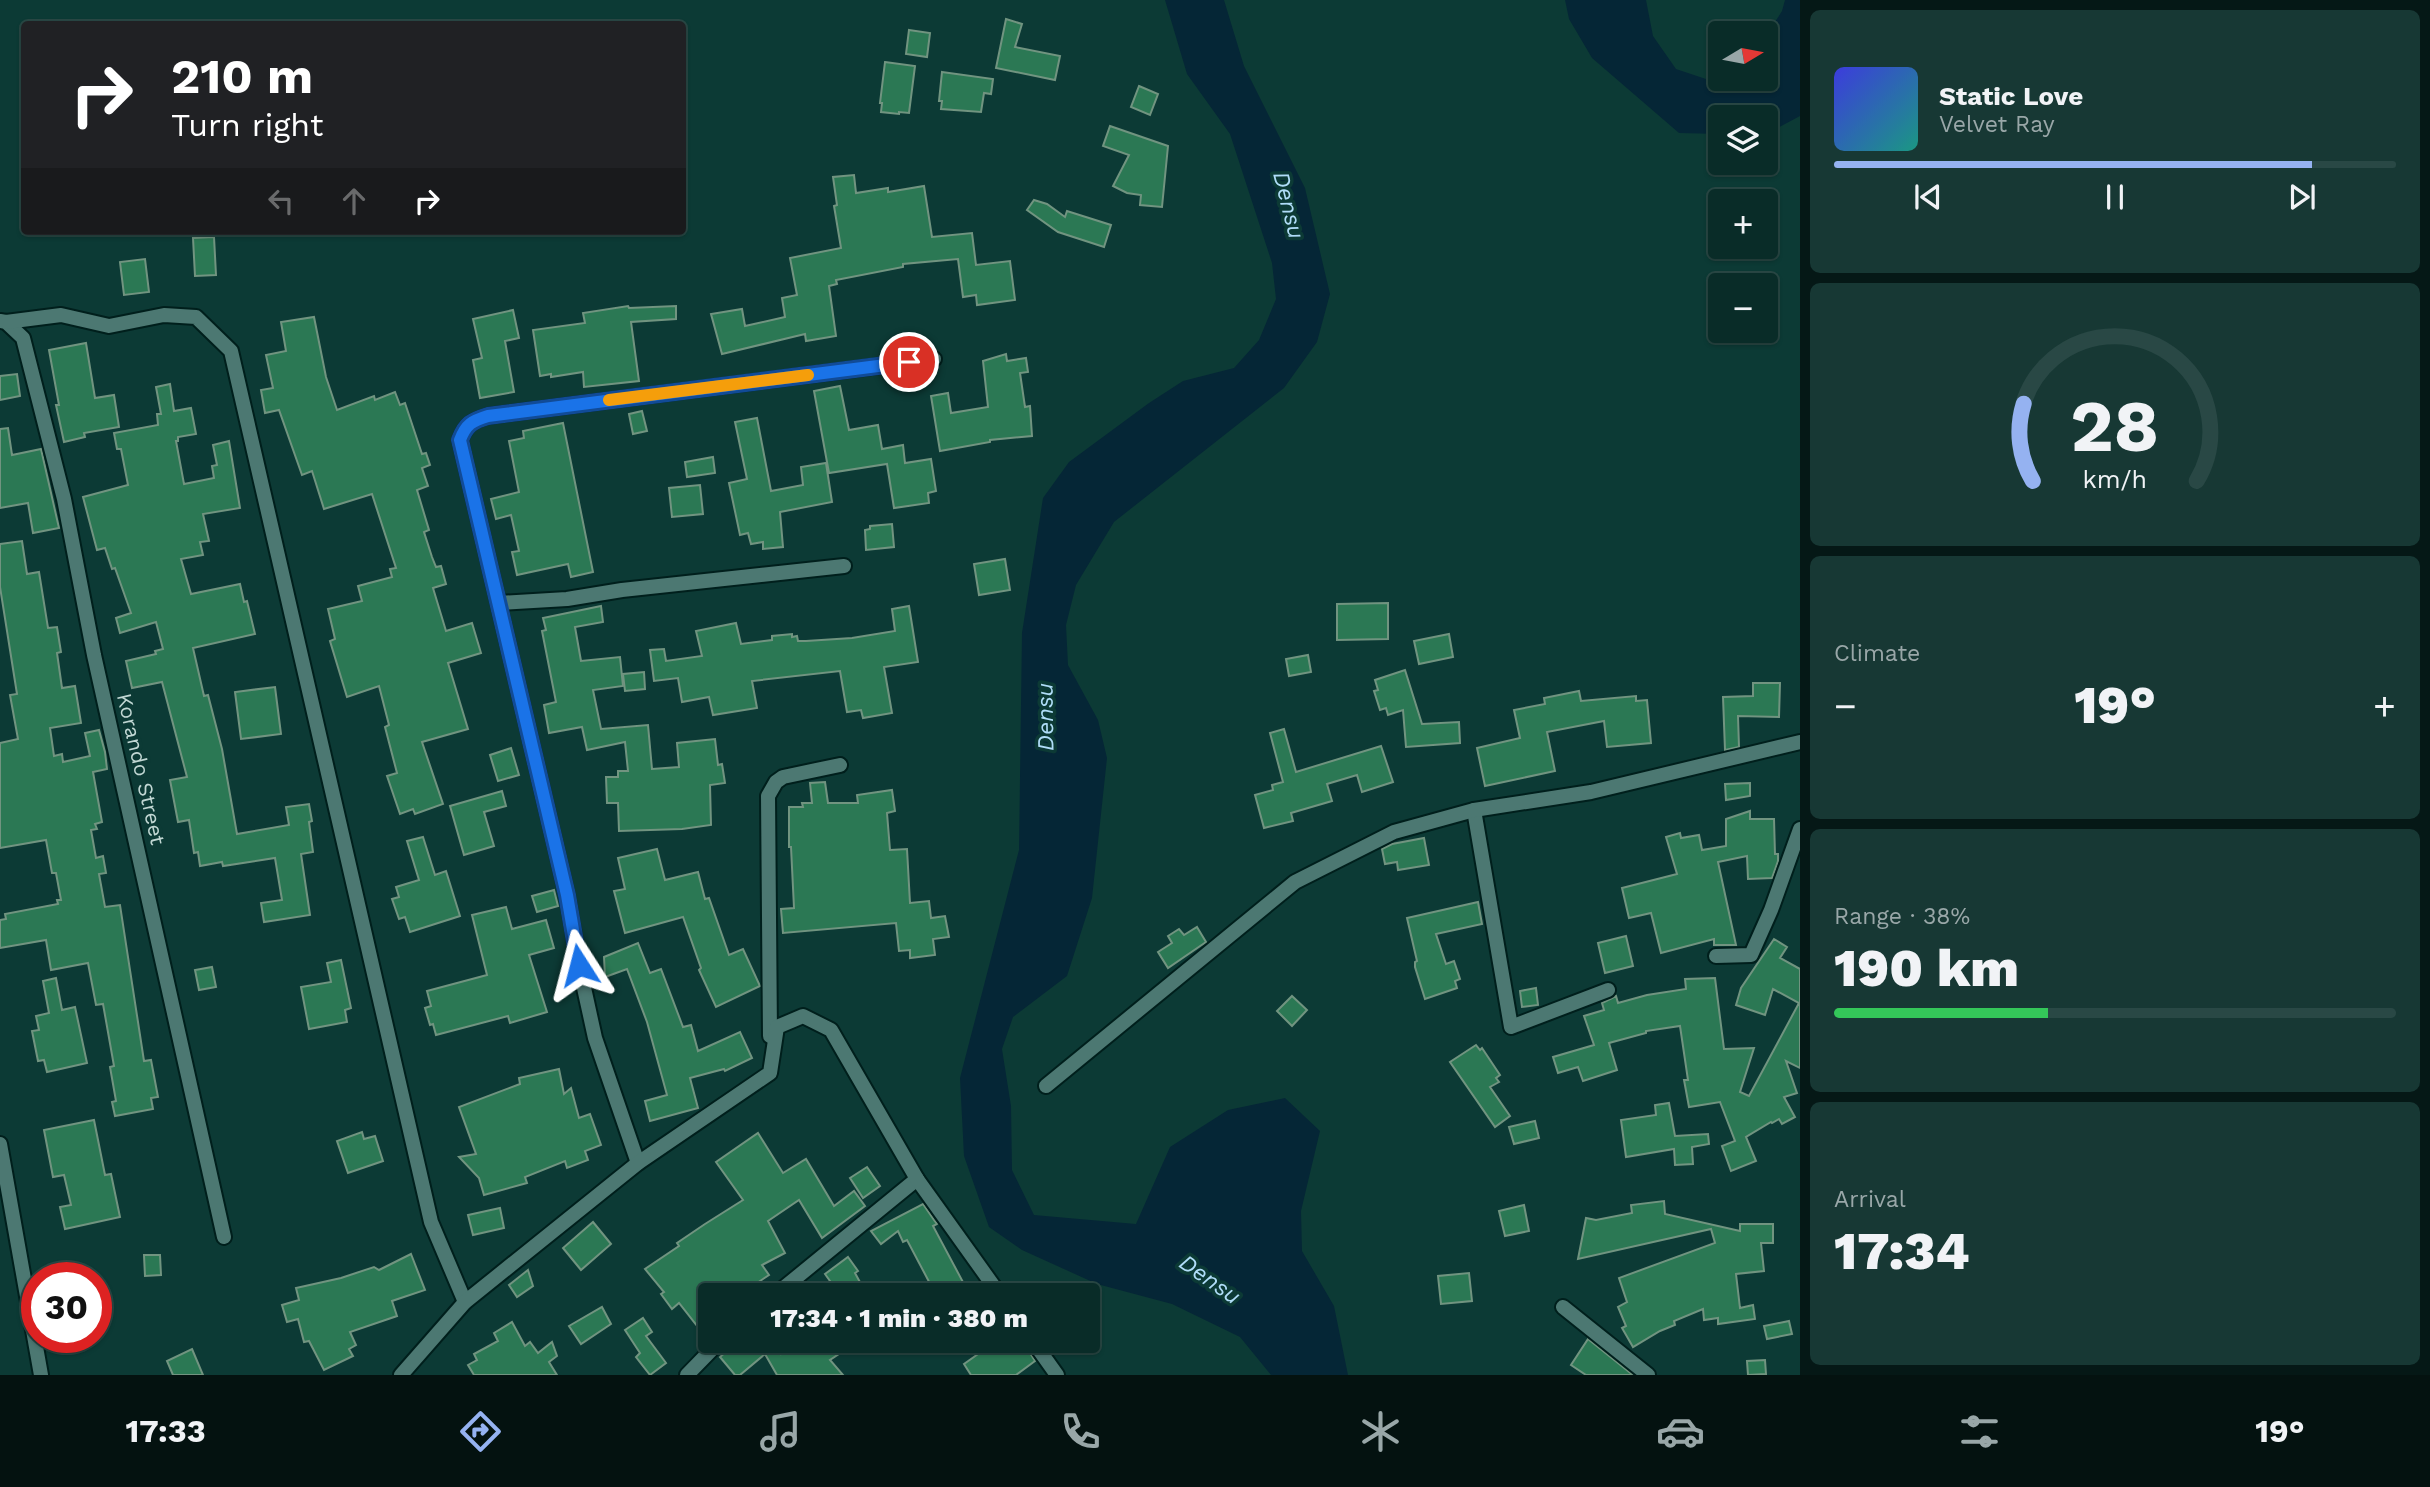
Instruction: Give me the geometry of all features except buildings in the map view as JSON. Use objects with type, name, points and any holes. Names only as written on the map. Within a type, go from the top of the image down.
[{"type":"street","points":[[3,322],[61,315],[109,326],[164,315],[197,317],[231,351],[431,1222],[465,1303]]},
{"type":"street","name":"Korando Street","points":[[3,322],[23,338],[64,499],[94,655],[224,1237]]},
{"type":"street","points":[[638,1163],[595,1038],[567,895],[460,440],[468,423],[488,416],[934,359]]},
{"type":"street","points":[[499,603],[567,599],[622,590],[844,566]]},
{"type":"street","points":[[1046,1086],[1295,882],[1394,832],[1475,810],[1591,792],[1800,742]]},
{"type":"street","points":[[770,1073],[771,917],[768,796],[776,782],[783,777],[840,765]]},
{"type":"street","points":[[1475,810],[1511,1027],[1608,990]]},
{"type":"street","points":[[1716,956],[1751,955],[1800,829]]},
{"type":"street","points":[[401,1375],[465,1303],[638,1163],[770,1073],[777,1027],[803,1016],[831,1030],[917,1179],[991,1283]]},
{"type":"street","points":[[0,1144],[41,1375]]},
{"type":"street","points":[[790,1283],[917,1179]]},
{"type":"street","points":[[1563,1307],[1648,1375]]},
{"type":"street","points":[[687,1375],[708,1353]]},
{"type":"street","points":[[1041,1353],[1057,1375]]},
{"type":"water","name":"Densu","points":[[1165,0],[1224,0],[1244,66],[1305,188],[1330,294],[1317,342],[1284,388],[1114,522],[1076,585],[1066,625],[1068,665],[1098,720],[1107,758],[1092,898],[1067,976],[1013,1017],[1002,1049],[1011,1106],[1012,1170],[1034,1215],[1136,1224],[1170,1147],[1228,1110],[1285,1098],[1320,1131],[1301,1211],[1302,1251],[1334,1306],[1348,1375],[1271,1375],[1240,1337],[1172,1304],[1095,1283],[1022,1250],[989,1227],[964,1156],[960,1078],[1019,850],[1022,633],[1043,498],[1069,462],[1149,403],[1183,381],[1234,368],[1259,340],[1276,299],[1272,263],[1230,134],[1187,74]]},
{"type":"water","points":[[1565,0],[1646,0],[1653,36],[1676,69],[1708,80],[1708,91],[1778,91],[1778,21],[1776,21],[1785,0],[1800,0],[1800,116],[1778,128],[1778,105],[1708,105],[1708,134],[1679,133],[1592,58],[1569,19]]},
{"type":"slow traffic","points":[[609,400],[808,375]]},
{"type":"route","points":[[579,965],[567,895],[460,440],[464,428],[468,423],[488,416],[909,362]]}]
